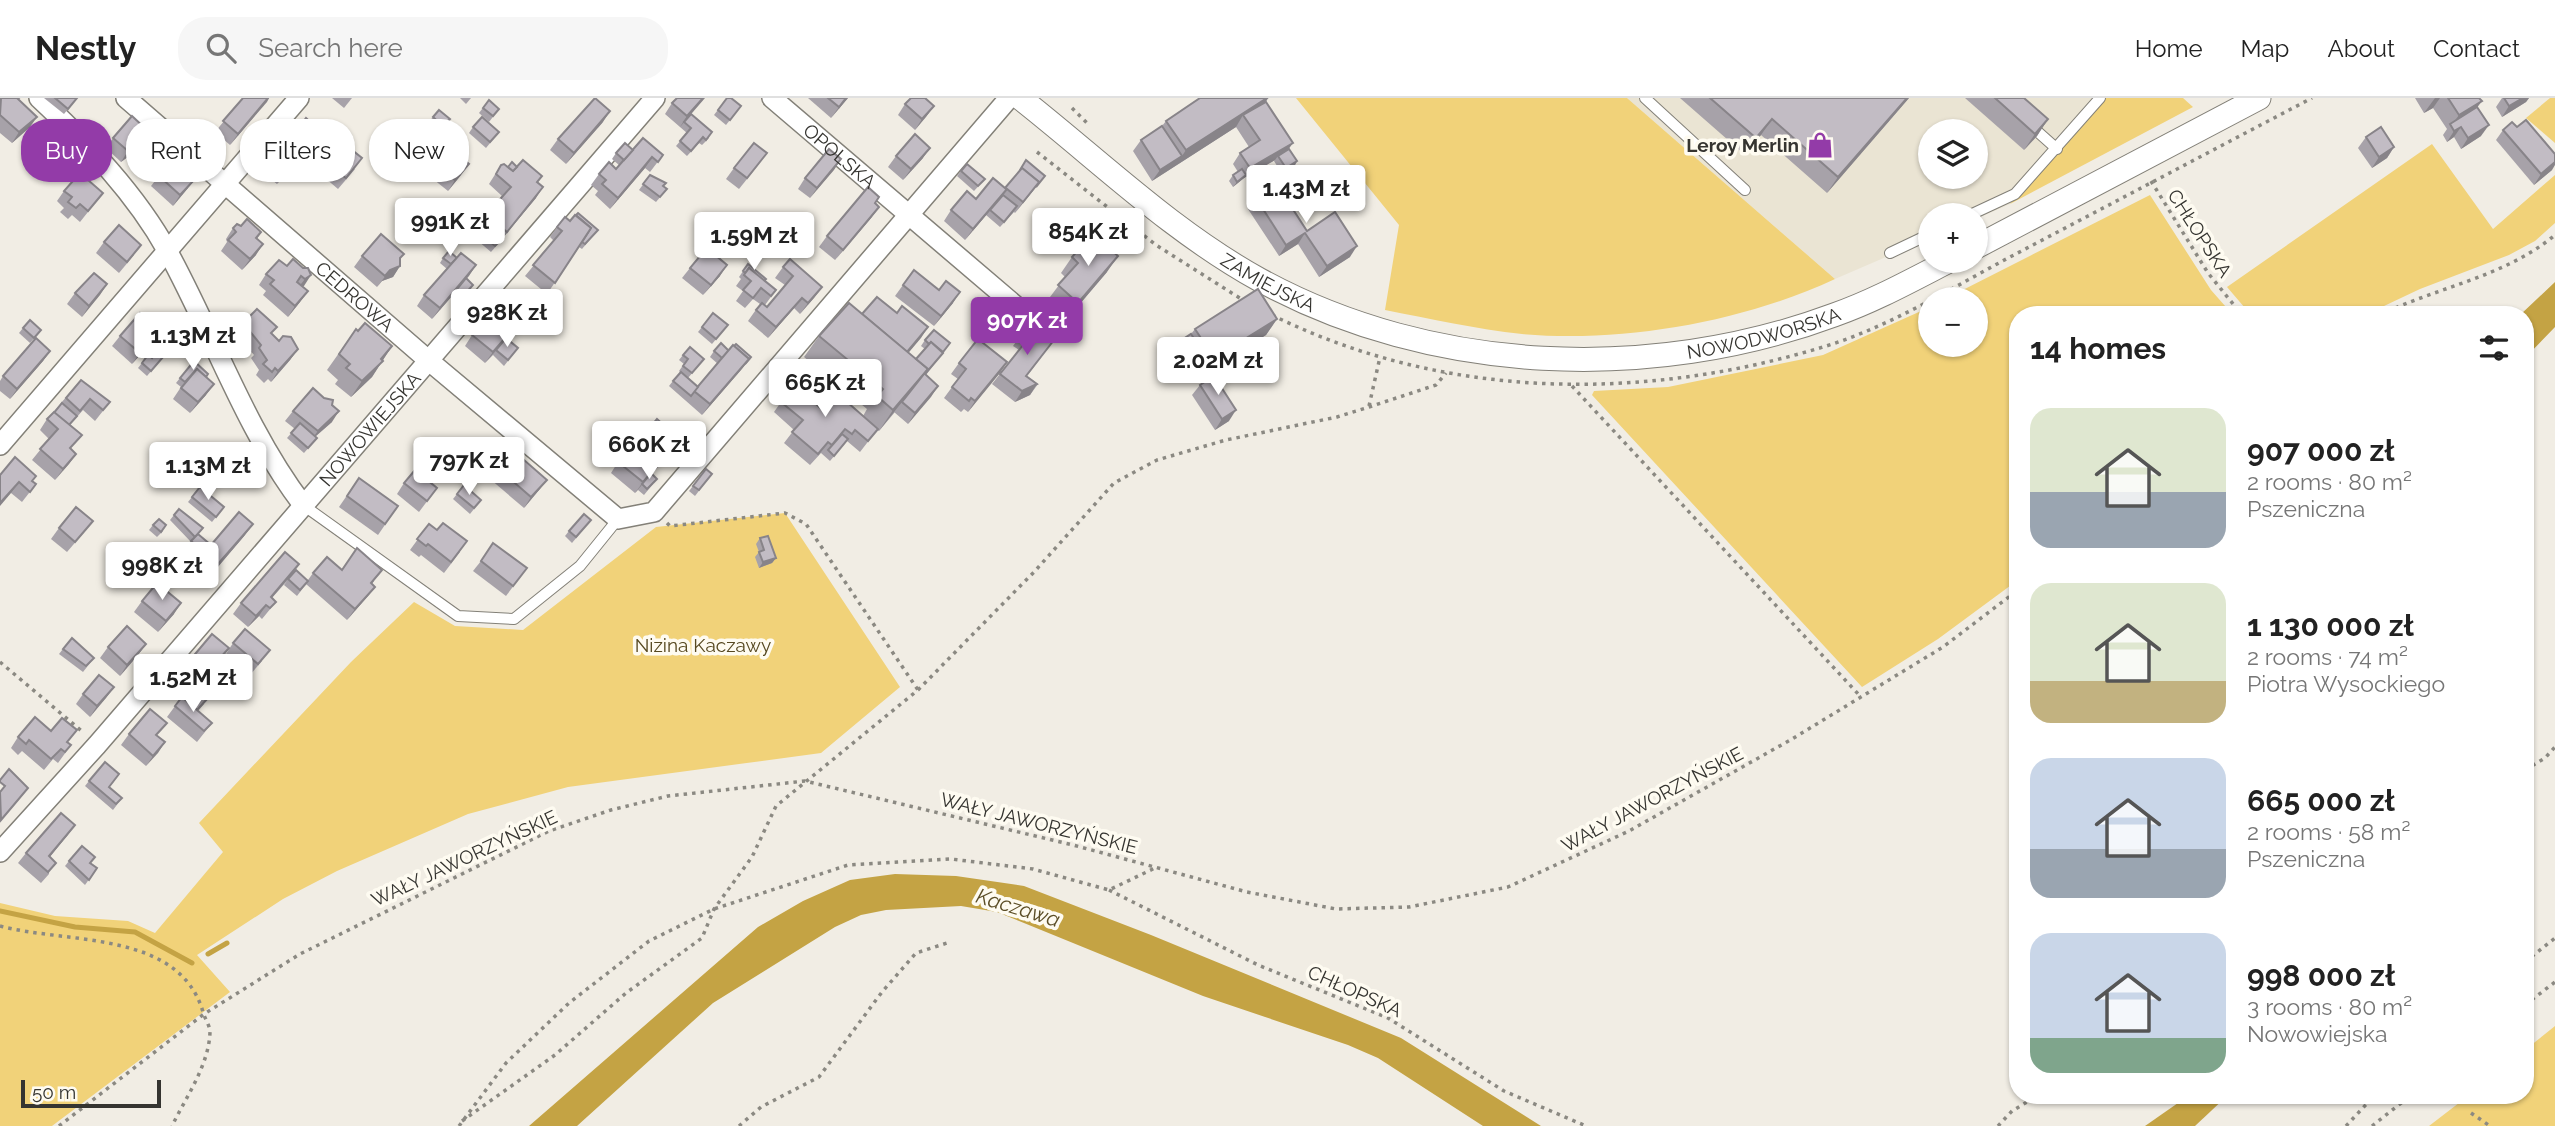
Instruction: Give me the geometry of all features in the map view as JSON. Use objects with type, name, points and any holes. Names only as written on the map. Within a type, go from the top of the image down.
[{"type":"street","points":[[39,98],[121,183],[167,250],[277,471],[303,505]]},
{"type":"street","name":"CEDROWA","points":[[126,98],[428,360],[618,519]]},
{"type":"street","points":[[0,445],[299,98]]},
{"type":"street","name":"NOWOWIEJSKA","points":[[0,852],[97,745],[655,98]]},
{"type":"street","name":"OPOLSKA","points":[[772,98],[1017,307]]},
{"type":"street","points":[[618,519],[654,512],[1009,98]]},
{"type":"street","name":"ZAMIEJSKA","points":[[1020,98],[1163,216],[1260,280],[1348,319],[1455,348],[1565,359]]},
{"type":"street","points":[[1988,241],[2259,98]]},
{"type":"street","name":"NOWODWORSKA","points":[[1565,359],[1614,359],[1668,353],[1789,329],[1867,302],[1925,273]]},
{"type":"lane","points":[[1645,98],[1745,190]]},
{"type":"lane","points":[[1988,207],[2015,194],[2100,98]]},
{"type":"lane","points":[[2017,113],[2057,149]]},
{"type":"lane","points":[[1890,253],[1918,240]]},
{"type":"lane","points":[[303,505],[458,616],[514,619],[580,566],[618,519]]},
{"type":"path","points":[[1265,311],[1327,339],[1380,357],[1488,379],[1571,386],[1676,379],[1825,346],[1910,310],[2312,98]]},
{"type":"path","points":[[1037,152],[1156,245],[1255,306]]},
{"type":"path","name":"CHŁOPSKA","points":[[2139,161],[2208,273],[2235,306]]},
{"type":"path","points":[[2399,306],[2423,295],[2474,279],[2534,253],[2555,235]]},
{"type":"path","points":[[462,1121],[555,1055],[626,993],[702,938],[714,909],[752,857],[776,806],[918,690],[1034,572],[1114,483],[1157,460],[1226,440],[1337,417],[1436,385],[1446,372],[1455,348]]},
{"type":"path","points":[[1369,407],[1380,357]]},
{"type":"path","points":[[1565,359],[1571,386],[1861,697]]},
{"type":"path","points":[[654,512],[670,526],[785,513],[798,518],[806,524],[918,690]]},
{"type":"path","name":"WAŁY JAWORZYŃSKIE","points":[[59,1126],[204,1014],[300,954],[559,827],[611,810],[667,796],[805,781],[1157,867],[1247,892],[1336,909],[1409,907],[1508,887],[1629,831],[1943,647],[2009,597]]},
{"type":"path","points":[[0,662],[97,745]]},
{"type":"path","points":[[2534,765],[2555,747]]},
{"type":"path","name":"CHŁOPSKA","points":[[459,1126],[506,1063],[569,1003],[649,941],[714,909],[848,865],[951,859],[1033,869],[1109,890],[1258,965],[1388,1018],[1504,1091],[1586,1126]]},
{"type":"path","points":[[1109,890],[1157,867]]},
{"type":"path","points":[[0,926],[51,937],[124,944],[145,951],[190,983],[199,994],[211,1030],[203,1063],[172,1126]]},
{"type":"path","points":[[2534,955],[2555,938]]},
{"type":"path","points":[[738,1126],[761,1107],[819,1077],[882,992],[916,953],[947,943]]},
{"type":"path","points":[[2534,999],[2555,982]]},
{"type":"path","points":[[1998,1126],[2012,1111],[2024,1104]]},
{"type":"path","points":[[2346,1126],[2367,1104]]},
{"type":"path","points":[[2372,1126],[2400,1104]]},
{"type":"path","points":[[2470,1112],[2490,1126]]},
{"type":"shaded area","points":[[1627,98],[2104,98],[2010,204],[1988,214],[1988,203],[1918,203],[1918,243],[1835,279]]},
{"type":"green space","points":[[1296,98],[1627,98],[1835,279],[1799,294],[1722,318],[1641,332],[1601,335],[1522,334],[1385,310],[1399,225]]},
{"type":"green space","points":[[2104,98],[2183,98],[2193,107],[2010,204]]},
{"type":"green space","points":[[2550,98],[2555,98],[2555,143],[2526,118]]},
{"type":"green space","points":[[2432,144],[2493,229],[2555,175],[2555,223],[2535,241],[2509,255],[2420,289],[2384,306],[2243,306],[2227,287]]},
{"type":"green space","points":[[2150,195],[2211,290],[2225,306],[2009,306],[2009,587],[1938,639],[1862,687],[1592,395],[1594,391],[1668,387],[1823,355],[1918,312],[1918,357],[1988,357],[1988,287],[1969,287]]},
{"type":"green space","name":"Nizina Kaczawy","points":[[785,513],[900,687],[821,753],[568,787],[468,814],[337,871],[283,899],[197,955],[230,992],[52,1126],[0,1126],[0,903],[55,916],[128,921],[155,933],[223,852],[199,823],[351,662],[414,602],[455,626],[523,630],[656,527]]},
{"type":"green space","points":[[2555,1026],[2555,1126],[2429,1126],[2458,1104],[2534,1104],[2534,1043]]},
{"type":"water","points":[[2555,282],[2555,327],[2534,349],[2534,306],[2530,306]]},
{"type":"water","name":"Kaczawa","points":[[895,874],[956,876],[1024,886],[1151,935],[1401,1038],[1541,1126],[1483,1126],[1378,1058],[1348,1045],[1203,996],[997,912],[961,906],[886,910],[861,915],[835,927],[713,1003],[577,1126],[529,1126],[758,927],[803,901],[850,880]]},
{"type":"water","points":[[2177,1104],[2218,1104],[2195,1126],[2145,1126]]},
{"type":"building","points":[[1,98],[19,98],[37,117],[21,119],[19,132],[0,115]]},
{"type":"building","points":[[55,98],[77,98],[68,109]]},
{"type":"building","points":[[243,98],[268,98],[250,119],[240,119],[238,134],[226,124],[225,119]]},
{"type":"building","points":[[595,98],[610,111],[574,153],[558,139]]},
{"type":"building","points":[[677,98],[703,98],[687,116],[672,103]]},
{"type":"building","points":[[727,98],[741,106],[730,120],[718,110]]},
{"type":"building","points":[[828,98],[846,98],[839,107]]},
{"type":"building","points":[[911,98],[925,98],[934,106],[922,119],[905,104]]},
{"type":"building","points":[[1200,98],[1267,98],[1186,150],[1166,121]]},
{"type":"building","name":"Leroy Merlin","points":[[1710,98],[1907,98],[1838,177],[1772,119],[1756,138]]},
{"type":"building","points":[[1995,98],[2024,98],[2048,119],[2035,134]]},
{"type":"building","points":[[2448,98],[2479,98],[2482,101],[2459,115]]},
{"type":"building","points":[[2504,98],[2523,98],[2509,106]]},
{"type":"building","points":[[489,100],[499,109],[493,116],[483,108]]},
{"type":"building","points":[[1266,102],[1293,143],[1250,168],[1240,153],[1260,140],[1243,115]]},
{"type":"building","points":[[2477,107],[2489,125],[2468,138],[2461,127],[2454,131],[2450,124]]},
{"type":"building","points":[[439,110],[450,119],[435,119],[433,117]]},
{"type":"building","points":[[691,114],[712,132],[706,140],[703,137],[691,151],[680,141],[691,128],[684,122]]},
{"type":"building","points":[[482,117],[499,132],[490,142],[473,127]]},
{"type":"building","points":[[2526,120],[2555,154],[2555,162],[2541,174],[2503,130],[2512,122],[2517,127]]},
{"type":"building","points":[[126,123],[126,149],[113,138]]},
{"type":"building","points":[[1162,126],[1182,156],[1160,170],[1141,140]]},
{"type":"building","points":[[2381,127],[2394,147],[2379,157],[2366,137]]},
{"type":"building","points":[[915,134],[930,148],[911,169],[896,156]]},
{"type":"building","points":[[643,138],[663,155],[658,162],[652,157],[618,198],[602,184],[606,180],[599,174],[609,162],[616,169]]},
{"type":"building","points":[[625,143],[633,150],[624,160],[616,153]]},
{"type":"building","points":[[754,143],[767,153],[747,178],[734,168]]},
{"type":"building","points":[[829,149],[841,159],[817,188],[805,178]]},
{"type":"building","points":[[1289,149],[1297,161],[1286,168],[1278,156]]},
{"type":"building","points":[[355,152],[362,158],[355,167]]},
{"type":"building","points":[[523,160],[542,176],[537,182],[543,187],[507,232],[486,215],[511,187],[496,174],[501,165],[504,164],[513,171]]},
{"type":"building","points":[[1026,160],[1045,176],[1036,187],[1039,182],[1022,168],[1020,170]]},
{"type":"building","points":[[512,162],[517,167],[513,171],[508,167]]},
{"type":"building","points":[[967,164],[985,179],[978,186],[961,171]]},
{"type":"building","points":[[1022,168],[1039,182],[1023,202],[1007,189],[973,229],[951,210],[967,191],[976,199],[993,178],[1005,188]]},
{"type":"building","points":[[1242,169],[1246,175],[1237,182],[1233,175]]},
{"type":"building","points":[[650,175],[666,183],[663,186],[667,189],[660,197],[643,184]]},
{"type":"building","points":[[1286,178],[1294,191],[1285,197],[1307,231],[1335,212],[1357,246],[1327,266],[1305,233],[1286,245],[1256,198]]},
{"type":"building","points":[[72,182],[90,182],[103,193],[88,211],[80,204],[76,208],[68,202],[72,197],[64,191]]},
{"type":"building","points":[[166,182],[192,182],[180,195]]},
{"type":"building","points":[[868,187],[879,197],[875,203],[879,207],[843,250],[827,236]]},
{"type":"building","points":[[1003,195],[1017,206],[1004,222],[990,210]]},
{"type":"building","points":[[578,213],[598,230],[585,244],[582,242],[591,228],[576,215]]},
{"type":"building","points":[[575,215],[591,228],[555,283],[533,265],[562,231],[557,227],[565,217],[570,221]]},
{"type":"building","points":[[247,219],[261,232],[256,238],[263,244],[250,259],[228,240],[236,232],[233,228],[237,224],[241,226]]},
{"type":"building","points":[[483,220],[503,238],[495,246],[475,229]]},
{"type":"building","points":[[119,225],[141,245],[127,262],[104,242]]},
{"type":"building","points":[[381,234],[404,254],[400,258],[400,266],[390,270],[385,276],[362,256]]},
{"type":"building","points":[[1093,234],[1118,256],[1078,303],[1058,285],[1078,263],[1072,257]]},
{"type":"building","points":[[710,244],[717,250],[714,254],[727,265],[711,285],[690,268]]},
{"type":"building","points":[[449,251],[457,258],[451,264],[443,258]]},
{"type":"building","points":[[461,253],[476,265],[440,308],[424,295]]},
{"type":"building","points":[[293,259],[303,268],[308,268],[311,275],[305,279],[301,276],[297,282],[308,291],[295,306],[270,284],[274,280],[266,274],[279,260],[287,266]]},
{"type":"building","points":[[790,259],[822,287],[808,303],[802,298],[776,327],[756,310],[762,303],[767,307],[793,276],[783,267]]},
{"type":"building","points":[[748,264],[766,279],[764,281],[749,268],[745,273],[743,271]]},
{"type":"building","points":[[749,268],[776,290],[771,296],[761,288],[753,298],[743,290],[751,281],[744,275]]},
{"type":"building","points":[[914,270],[939,290],[946,281],[960,292],[941,316],[903,285]]},
{"type":"building","points":[[94,273],[107,284],[89,306],[75,293]]},
{"type":"building","points":[[466,278],[473,285],[464,295],[457,289]]},
{"type":"building","points":[[1258,289],[1277,319],[1214,358],[1195,329]]},
{"type":"building","points":[[510,292],[530,309],[493,352],[472,335]]},
{"type":"building","points":[[877,297],[897,313],[902,306],[928,327],[907,352],[862,314]]},
{"type":"building","points":[[849,303],[928,369],[893,410],[877,396],[883,389],[819,336]]},
{"type":"building","points":[[257,309],[277,327],[271,333],[279,341],[283,336],[291,337],[298,349],[278,371],[275,368],[272,372],[263,364],[267,360],[259,348],[261,345],[243,323]]},
{"type":"building","points":[[140,313],[154,325],[158,319],[165,325],[140,353],[120,336]]},
{"type":"building","points":[[713,313],[728,325],[716,339],[702,327]]},
{"type":"building","points":[[30,320],[41,330],[34,338],[23,328]]},
{"type":"building","points":[[1031,322],[1054,340],[1026,376],[1037,384],[1022,391],[1000,374],[1027,340],[1021,335]]},
{"type":"building","points":[[365,323],[392,346],[381,359],[383,361],[362,381],[346,368],[350,364],[339,354],[356,329],[358,331]]},
{"type":"building","points":[[934,330],[950,343],[943,352],[925,340]]},
{"type":"building","points":[[1191,334],[1210,363],[1196,372],[1177,343]]},
{"type":"building","points":[[169,337],[176,342],[151,371],[142,363],[148,355],[152,358]]},
{"type":"building","points":[[36,338],[50,351],[17,389],[3,376]]},
{"type":"building","points":[[506,338],[518,348],[508,360],[496,350]]},
{"type":"building","points":[[978,339],[1007,362],[975,401],[971,398],[969,401],[952,387],[966,369],[959,363]]},
{"type":"building","points":[[931,342],[943,353],[925,374],[938,386],[915,413],[902,402],[928,369],[916,359]]},
{"type":"building","points":[[721,343],[729,351],[722,358],[714,351]]},
{"type":"building","points":[[736,344],[751,357],[745,364],[749,359],[734,346]]},
{"type":"building","points":[[733,345],[749,359],[710,404],[694,391]]},
{"type":"building","points":[[690,347],[704,359],[692,373],[683,366],[688,359],[683,355]]},
{"type":"building","points":[[194,361],[208,374],[206,377],[197,369],[185,382],[180,378]]},
{"type":"building","points":[[197,369],[214,384],[198,402],[181,388]]},
{"type":"building","points":[[681,372],[698,387],[691,396],[673,381]]},
{"type":"building","points":[[1214,376],[1236,410],[1222,419],[1200,385]]},
{"type":"building","points":[[81,380],[110,402],[103,410],[90,399],[80,411],[66,398]]},
{"type":"building","points":[[798,382],[819,400],[816,404],[825,412],[839,395],[878,429],[868,441],[855,430],[852,434],[845,429],[832,445],[828,442],[818,454],[792,432],[803,420],[781,402]]},
{"type":"building","points":[[313,388],[324,398],[333,400],[332,405],[339,411],[318,431],[293,411]]},
{"type":"building","points":[[62,403],[77,416],[69,425],[54,413]]},
{"type":"building","points":[[54,412],[82,435],[70,448],[76,454],[63,469],[40,449],[58,429],[47,419]]},
{"type":"building","points":[[657,419],[680,440],[643,482],[618,462],[625,455],[634,463],[660,432],[652,425]]},
{"type":"building","points":[[300,423],[317,438],[308,448],[291,433]]},
{"type":"building","points":[[619,433],[628,441],[612,460],[603,451]]},
{"type":"building","points":[[842,434],[848,439],[834,456],[828,450]]},
{"type":"building","points":[[500,439],[547,480],[531,497],[485,457]]},
{"type":"building","points":[[15,457],[36,476],[32,481],[36,484],[30,492],[19,482],[0,503],[0,475]]},
{"type":"building","points":[[706,469],[712,474],[699,490],[693,486]]},
{"type":"building","points":[[415,470],[437,488],[427,501],[404,483]]},
{"type":"building","points":[[651,473],[657,479],[647,489],[642,484]]},
{"type":"building","points":[[359,478],[398,506],[385,524],[347,496]]},
{"type":"building","points":[[464,485],[481,500],[474,508],[457,494]]},
{"type":"building","points":[[200,487],[224,507],[216,517],[192,497]]},
{"type":"building","points":[[76,507],[93,521],[75,542],[59,528]]},
{"type":"building","points":[[179,509],[203,528],[195,537],[174,515]]},
{"type":"building","points":[[239,512],[253,524],[218,564],[191,541],[198,534],[211,545]]},
{"type":"building","points":[[584,514],[591,520],[576,537],[569,531]]},
{"type":"building","points":[[159,519],[166,525],[161,532],[153,525]]},
{"type":"building","points":[[443,523],[467,541],[451,562],[417,539],[429,524],[437,530]]},
{"type":"building","points":[[768,536],[776,558],[763,562],[759,552],[764,550],[760,538]]},
{"type":"building","points":[[493,543],[527,568],[513,586],[481,561]]},
{"type":"building","points":[[357,548],[382,570],[371,583],[375,587],[355,609],[313,573],[327,557],[342,570]]},
{"type":"building","points":[[285,552],[299,564],[271,597],[276,602],[270,608],[266,605],[256,616],[241,603]]},
{"type":"building","points":[[296,570],[308,581],[300,590],[288,579]]},
{"type":"building","points":[[157,583],[181,603],[166,621],[142,601]]},
{"type":"building","points":[[127,626],[146,644],[127,665],[108,647]]},
{"type":"building","points":[[245,629],[270,650],[258,664],[233,643]]},
{"type":"building","points":[[212,634],[229,648],[192,689],[174,679]]},
{"type":"building","points":[[72,638],[94,658],[86,666],[63,649]]},
{"type":"building","points":[[99,675],[114,687],[97,706],[83,694]]},
{"type":"building","points":[[195,687],[208,698],[197,710],[184,699]]},
{"type":"building","points":[[182,697],[212,723],[204,731],[175,706]]},
{"type":"building","points":[[150,709],[167,723],[156,735],[165,742],[153,756],[129,734]]},
{"type":"building","points":[[35,717],[51,731],[62,718],[77,730],[67,742],[71,745],[65,752],[61,749],[51,759],[29,740],[26,744],[18,737]]},
{"type":"building","points":[[105,762],[119,774],[109,787],[122,798],[116,804],[89,781]]},
{"type":"building","points":[[9,769],[28,788],[1,820],[0,792],[5,786],[0,780]]},
{"type":"building","points":[[61,813],[75,825],[49,856],[56,863],[48,872],[26,853]]},
{"type":"building","points":[[82,846],[95,857],[90,863],[97,868],[89,880],[69,861]]},
{"type":"waterway","points":[[0,911],[75,927],[135,932],[192,963]]},
{"type":"waterway","points":[[208,954],[227,943]]},
{"type":"place","name":"Leroy Merlin","points":[[1820,145]]}]
